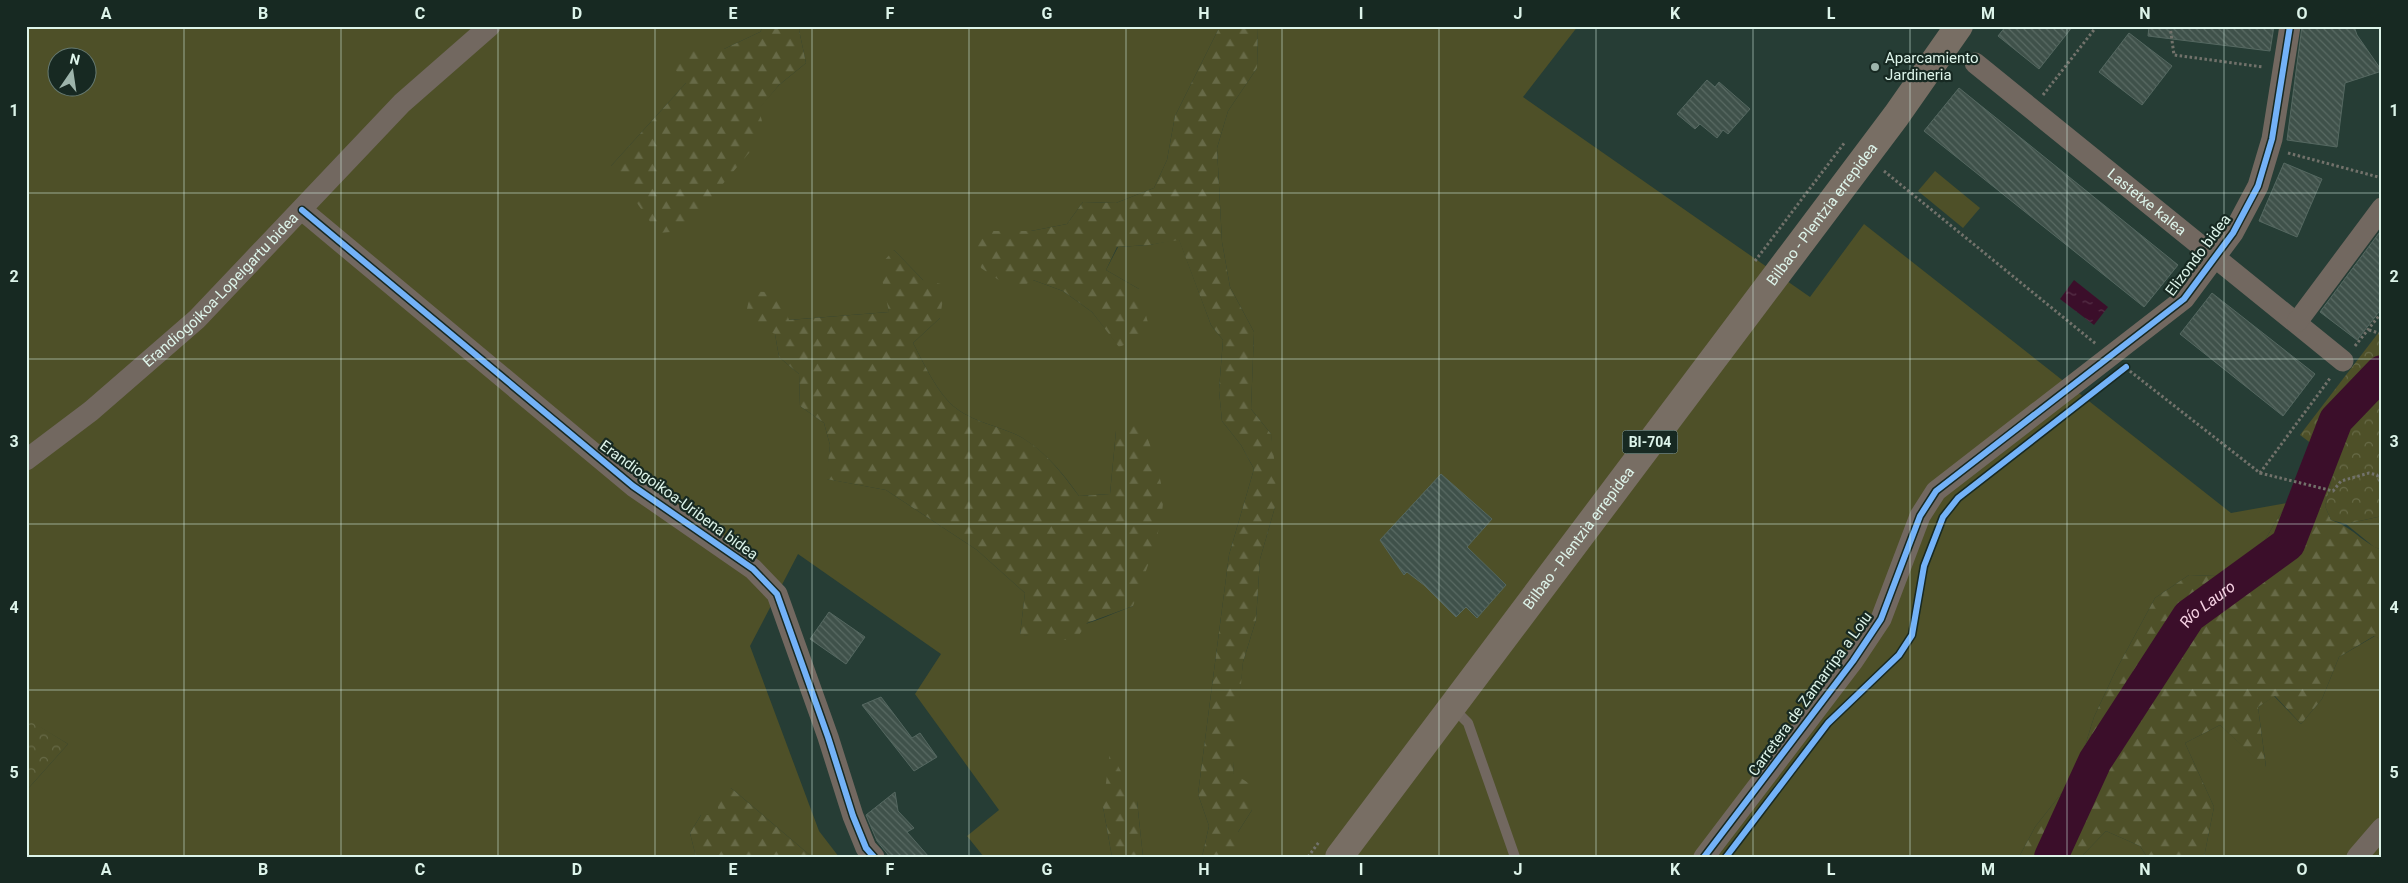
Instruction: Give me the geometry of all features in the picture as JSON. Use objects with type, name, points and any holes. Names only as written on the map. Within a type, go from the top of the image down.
[{"type":"main road","name":"Bilbao - Plentzia errepidea","points":[[1339,857],[1896,116],[1959,26]]},
{"type":"street","name":"Erandiogoikoa-Lopeigartu bidea","points":[[26,460],[91,411],[197,319],[402,103],[490,26]]},
{"type":"street","name":"Elizondo bidea","points":[[2119,365],[2184,299],[2233,233],[2258,186],[2269,148],[2284,70],[2290,26]]},
{"type":"street","name":"Lastetxe kalea","points":[[1974,63],[2343,361]]},
{"type":"street","points":[[2297,322],[2382,208]]},
{"type":"street","name":"Erandiogoikoa-Uribena bidea","points":[[302,210],[633,486],[753,569],[777,594],[828,737],[853,816],[866,848],[874,857]]},
{"type":"street","name":"Carretera de Zamarripa a Loiu","points":[[1704,857],[1853,661],[1881,619],[1920,516],[1936,491],[2119,365]]},
{"type":"street","points":[[2357,857],[2382,828]]},
{"type":"lane","points":[[1451,707],[1468,723],[1515,857]]},
{"type":"path","points":[[2031,109],[2097,26]]},
{"type":"path","points":[[2170,26],[2174,55],[2284,70]]},
{"type":"path","points":[[2269,148],[2382,178]]},
{"type":"path","points":[[2368,330],[2382,334]]},
{"type":"path","points":[[2260,472],[2334,491],[2341,481],[2369,473],[2377,475],[2382,485]]},
{"type":"green space","points":[[26,26],[764,26],[760,32],[724,49],[688,49],[686,83],[611,166],[758,109],[779,85],[806,63],[799,30],[802,26],[1220,26],[1175,116],[1167,160],[1154,188],[1116,203],[1083,202],[1067,224],[1031,231],[988,231],[1033,280],[1063,291],[1092,312],[1119,346],[1139,289],[1106,270],[1118,247],[1149,245],[1179,239],[1211,325],[1223,340],[1219,390],[1222,421],[1241,445],[1254,469],[1229,555],[1198,794],[1209,826],[1202,857],[1143,857],[1137,801],[1103,807],[1112,857],[984,857],[967,836],[999,810],[915,694],[941,654],[798,554],[750,646],[819,831],[839,857],[812,857],[731,788],[719,816],[701,815],[690,833],[696,857],[26,857],[26,791],[68,744],[26,719]],"holes":[[[894,250],[923,280],[940,318],[913,343],[938,389],[956,408],[964,414],[1026,440],[1051,462],[1079,496],[1110,494],[1116,431],[1133,606],[1092,622],[1064,630],[1035,635],[1020,635],[1025,593],[977,550],[886,490],[827,479],[830,445],[824,423],[800,406],[799,374],[779,357],[775,334],[788,320],[889,312],[886,289]]]},
{"type":"green space","points":[[764,26],[802,26],[799,30],[806,63],[779,85],[759,109],[765,134],[683,231],[658,233],[611,166],[686,83],[674,68],[688,48],[724,49],[760,32]]},
{"type":"green space","points":[[1220,26],[1258,26],[1257,68],[1228,111],[1217,148],[1222,242],[1230,287],[1254,332],[1251,409],[1271,434],[1276,474],[1275,507],[1260,559],[1256,620],[1243,662],[1233,773],[1250,784],[1252,810],[1238,832],[1238,857],[1202,857],[1209,826],[1198,794],[1229,555],[1254,469],[1241,445],[1222,421],[1219,390],[1223,340],[1211,325],[1179,240],[1149,245],[1117,247],[1106,270],[1139,289],[1151,334],[1119,347],[1092,312],[1063,291],[1033,280],[1015,291],[981,268],[971,236],[988,231],[1031,231],[1067,224],[1083,202],[1116,203],[1154,188],[1167,160],[1175,116]]},
{"type":"green space","points":[[1258,26],[1578,26],[1523,97],[1810,297],[1864,224],[2231,513],[2287,503],[2253,560],[2217,576],[2189,575],[2155,598],[2115,672],[2094,717],[2076,775],[2035,827],[2019,857],[1238,857],[1238,832],[1252,810],[1233,773],[1235,735],[1243,662],[1256,620],[1260,559],[1275,507],[1271,434],[1251,409],[1254,332],[1230,287],[1222,242],[1217,148],[1228,111],[1257,68]]},
{"type":"green space","points":[[1935,171],[1980,208],[1963,228],[1918,191]]},
{"type":"green space","points":[[894,250],[923,280],[945,285],[940,318],[913,343],[938,389],[949,402],[964,414],[1026,440],[1044,454],[1079,496],[1110,494],[1116,431],[1141,418],[1163,493],[1159,529],[1133,606],[1087,623],[1075,641],[1020,635],[1025,593],[977,550],[886,490],[826,479],[830,445],[824,423],[800,406],[799,374],[779,357],[775,334],[744,322],[751,291],[779,293],[789,320],[889,312],[879,266]]},
{"type":"green space","points":[[2382,328],[2382,516],[2346,524],[2331,520],[2325,506],[2336,462],[2300,435]]},
{"type":"green space","points":[[2336,462],[2325,506],[2331,520],[2382,550],[2382,640],[2374,636],[2339,657],[2322,699],[2301,724],[2275,696],[2258,707],[2266,768],[2220,725],[2185,743],[2214,807],[2204,857],[2147,857],[2140,846],[2106,831],[2081,857],[2019,857],[2035,827],[2076,775],[2094,717],[2115,672],[2155,598],[2189,575],[2217,576],[2253,560],[2287,503],[2312,498]]},
{"type":"green space","points":[[2382,516],[2382,550],[2374,547],[2346,524]]},
{"type":"green space","points":[[2375,636],[2382,640],[2382,857],[2204,857],[2214,807],[2185,743],[2220,725],[2266,767],[2258,707],[2274,696],[2301,724],[2322,699],[2339,657]]},
{"type":"green space","points":[[26,718],[68,744],[26,791]]},
{"type":"green space","points":[[1110,751],[1137,801],[1143,857],[1112,857],[1103,807]]},
{"type":"green space","points":[[731,788],[812,857],[696,857],[690,833],[701,815],[719,815],[716,795]]},
{"type":"green space","points":[[2106,831],[2140,846],[2147,857],[2081,857]]},
{"type":"water","points":[[2074,280],[2108,307],[2094,325],[2060,299]]},
{"type":"building","points":[[2006,26],[2073,26],[2039,69],[1998,36]]},
{"type":"building","points":[[2149,26],[2274,26],[2270,51],[2148,36]]},
{"type":"building","points":[[2302,26],[2354,26],[2357,35],[2382,71],[2345,83],[2337,147],[2287,140]]},
{"type":"building","points":[[2129,33],[2172,66],[2142,105],[2099,72]]},
{"type":"building","points":[[1707,80],[1715,87],[1719,82],[1750,109],[1728,134],[1723,130],[1717,138],[1700,124],[1695,129],[1677,114]]},
{"type":"building","points":[[1959,88],[2178,265],[2144,307],[1924,131]]},
{"type":"building","points":[[2284,163],[2322,179],[2297,237],[2259,221]]},
{"type":"building","points":[[2382,229],[2382,308],[2357,340],[2320,312]]},
{"type":"building","points":[[2212,293],[2315,374],[2283,416],[2180,334]]},
{"type":"building","points":[[1441,474],[1492,519],[1467,547],[1506,585],[1477,618],[1466,607],[1456,617],[1424,585],[1407,572],[1404,575],[1380,540]]},
{"type":"building","points":[[829,612],[865,637],[846,664],[810,639]]},
{"type":"building","points":[[881,697],[912,738],[920,733],[937,757],[914,771],[862,705]]},
{"type":"building","points":[[895,792],[898,811],[914,828],[907,832],[929,857],[890,857],[877,841],[866,815]]},
{"type":"waterway","name":"Río Lauro","points":[[2051,857],[2095,761],[2189,616],[2288,544],[2336,420],[2382,372]]},
{"type":"cycle path","points":[[1704,857],[1853,661],[1881,619],[1920,516],[1936,491],[2184,299],[2233,233],[2258,186],[2272,139],[2290,26]]},
{"type":"cycle path","points":[[302,210],[633,486],[753,569],[777,594],[828,737],[853,816],[866,848],[874,857]]},
{"type":"cycle path","points":[[1726,857],[1828,723],[1899,655],[1912,635],[1924,566],[1943,517],[1958,498],[2126,367]]},
{"type":"place","name":"Aparcamiento Jardineria","points":[[1875,67]]}]
